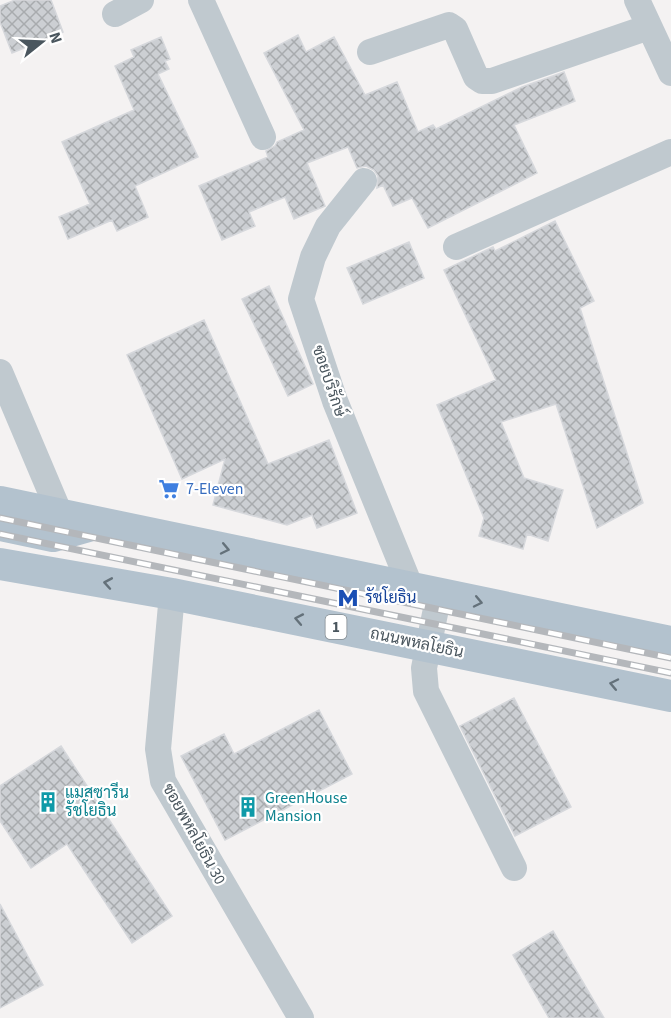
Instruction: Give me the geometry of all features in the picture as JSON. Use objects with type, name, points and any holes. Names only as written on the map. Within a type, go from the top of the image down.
[{"type":"main road","points":[[0,502],[671,642]]},
{"type":"main road","points":[[0,525],[53,536],[100,523]]},
{"type":"main road","name":"ถนนพหลโยธิน","points":[[0,552],[22,556],[57,574]]},
{"type":"main road","name":"ถนนพหลโยธิน","points":[[0,564],[172,594],[671,696]]},
{"type":"street","points":[[115,14],[141,0]]},
{"type":"street","points":[[201,0],[263,137]]},
{"type":"street","points":[[637,0],[671,74]]},
{"type":"street","points":[[370,52],[449,25],[455,29],[476,77],[482,81],[492,81],[649,27]]},
{"type":"street","points":[[456,247],[671,152]]},
{"type":"street","name":"ซอยบริรักษ์","points":[[364,180],[328,225],[313,257],[301,299],[335,401],[425,591]]},
{"type":"street","points":[[0,372],[60,514]]},
{"type":"street","points":[[425,591],[429,645],[424,668],[426,691],[514,868]]},
{"type":"street","name":"ซอยพหลโยธิน 30","points":[[172,594],[158,749],[164,781],[301,1018]]},
{"type":"building","points":[[15,0],[51,0],[63,32],[12,53],[0,22],[0,6]]},
{"type":"building","points":[[298,35],[306,52],[334,37],[365,95],[397,82],[418,132],[433,125],[436,129],[522,87],[564,72],[575,101],[514,125],[537,173],[428,228],[412,198],[393,206],[383,185],[377,188],[378,176],[374,170],[366,166],[357,168],[348,147],[307,163],[325,206],[294,219],[285,197],[249,212],[255,226],[222,240],[199,186],[268,157],[266,151],[275,146],[277,142],[304,130],[264,53]]},
{"type":"building","points":[[161,37],[170,59],[165,61],[169,69],[158,74],[198,157],[135,186],[148,217],[117,231],[112,220],[68,239],[59,217],[90,204],[62,142],[134,110],[115,66],[134,57],[131,50]]},
{"type":"building","points":[[555,221],[594,301],[580,308],[643,503],[597,528],[556,404],[501,422],[524,478],[563,490],[548,541],[527,534],[523,549],[479,536],[484,518],[437,405],[496,380],[444,270],[493,247],[495,251]]},
{"type":"building","points":[[409,242],[424,278],[363,304],[347,268]]},
{"type":"building","points":[[269,286],[313,384],[288,396],[242,299]]},
{"type":"building","points":[[204,320],[268,464],[329,440],[357,513],[317,528],[312,515],[287,525],[213,505],[225,459],[182,479],[127,355]]},
{"type":"building","points":[[514,698],[571,807],[515,836],[460,726]]},
{"type":"building","name":"GreenHouse Mansion","points":[[319,710],[352,774],[225,840],[181,756],[224,734],[234,754]]},
{"type":"building","points":[[61,746],[172,916],[132,943],[67,844],[31,868],[0,821],[0,786]]},
{"type":"building","points":[[0,904],[43,985],[0,1008]]},
{"type":"building","points":[[553,931],[604,1018],[549,1018],[513,955]]},
{"type":"railway","points":[[0,518],[671,658]]},
{"type":"railway","points":[[0,534],[671,673]]},
{"type":"place","name":"7-Eleven","points":[[169,489]]},
{"type":"place","name":"รัชโยธิน","points":[[348,598]]},
{"type":"place","name":"แมสซารีน รัชโยธิน","points":[[48,802]]},
{"type":"place","name":"GreenHouse Mansion","points":[[248,807]]}]
